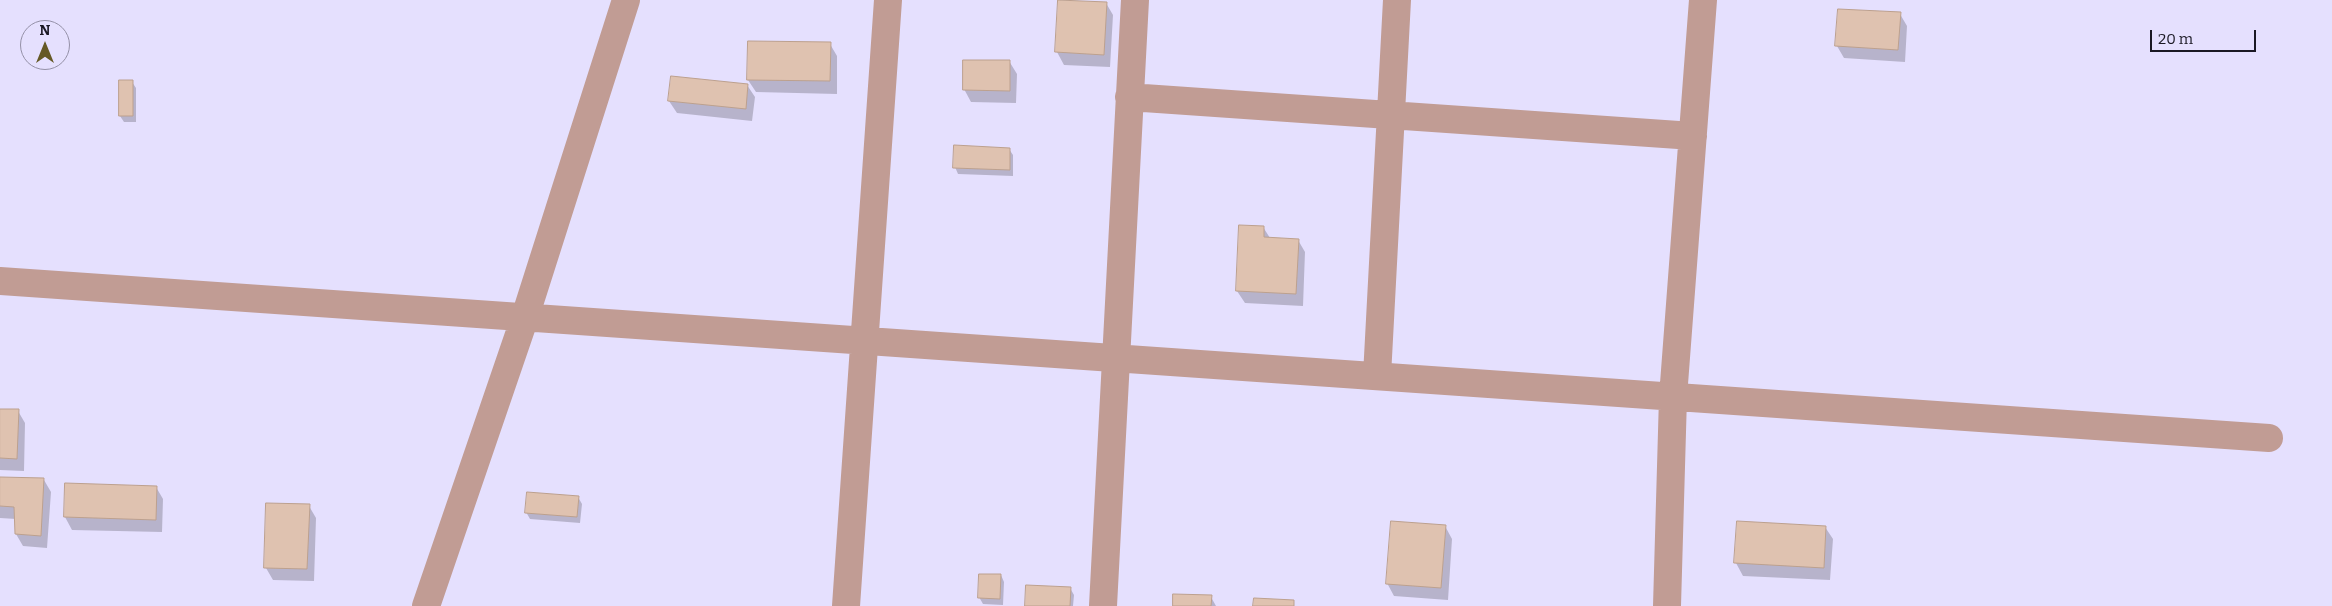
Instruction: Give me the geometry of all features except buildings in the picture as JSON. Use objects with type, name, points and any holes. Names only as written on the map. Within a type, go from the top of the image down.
[{"type":"street","points":[[426,606],[525,317],[626,0]]},
{"type":"street","points":[[846,606],[866,341],[888,0]]},
{"type":"street","points":[[1103,606],[1134,0]]},
{"type":"street","points":[[1377,376],[1397,0]]},
{"type":"street","points":[[1667,606],[1673,397],[1703,0]]},
{"type":"street","points":[[1129,97],[1693,136]]},
{"type":"street","points":[[0,281],[2269,438]]}]
